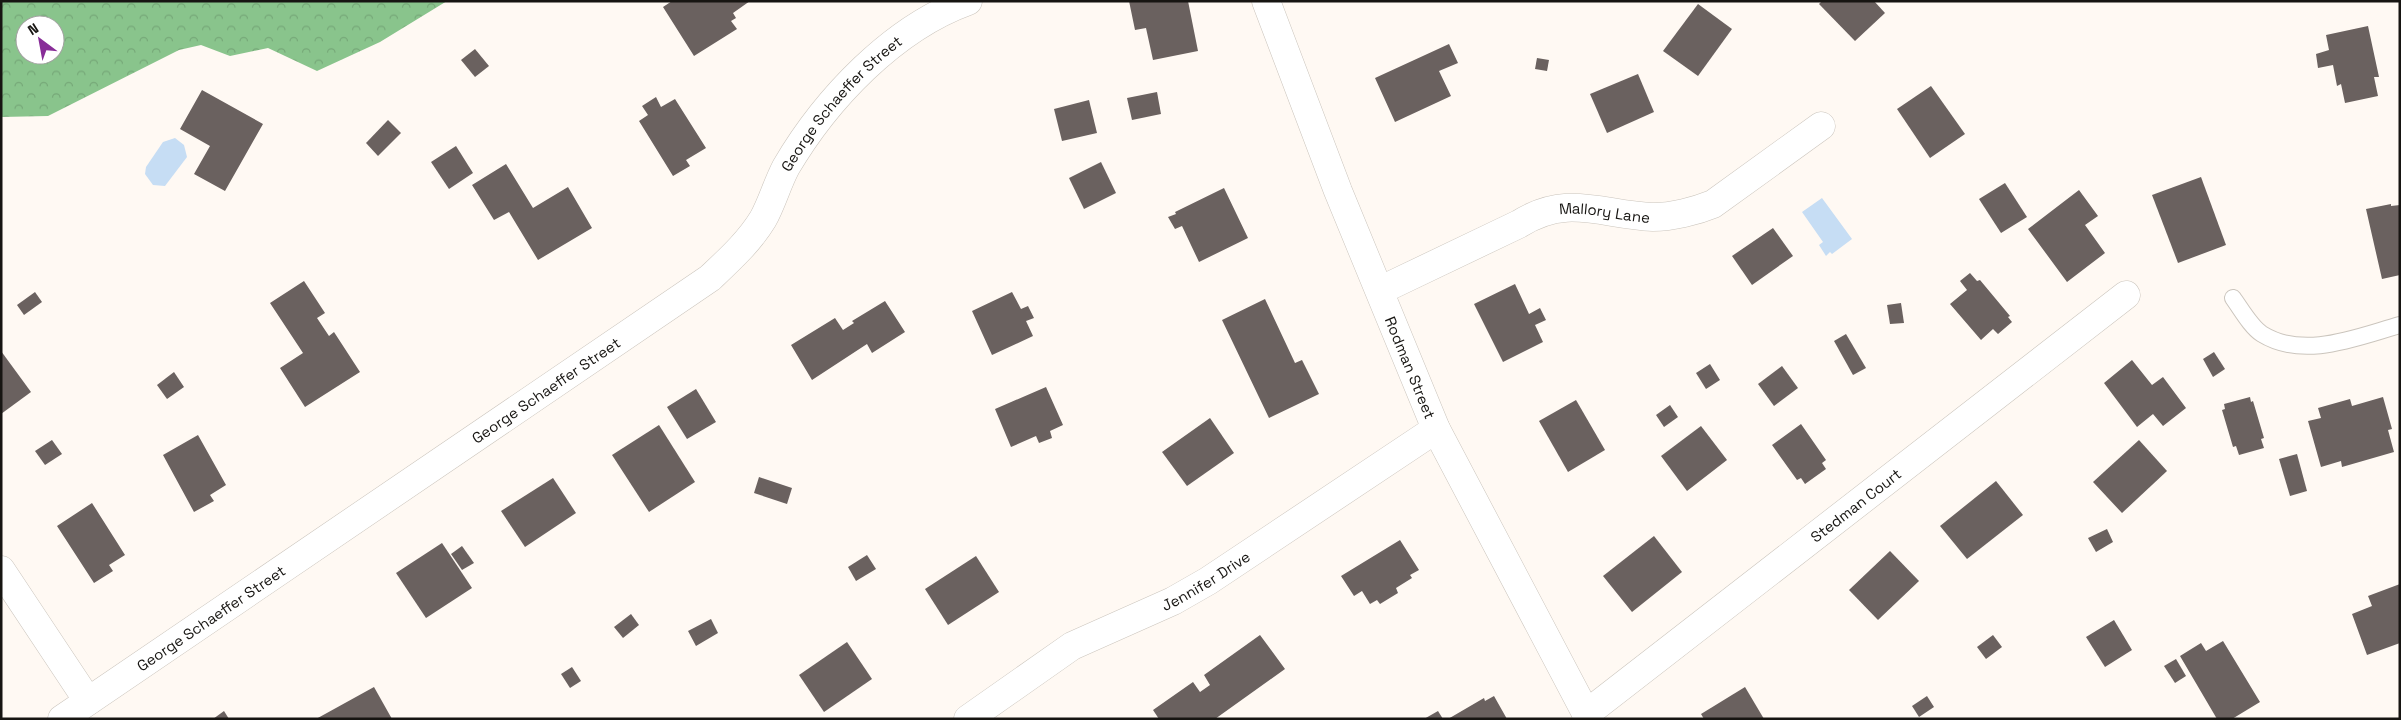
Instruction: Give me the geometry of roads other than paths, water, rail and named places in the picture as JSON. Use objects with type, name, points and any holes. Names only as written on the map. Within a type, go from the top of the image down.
[{"type":"street","name":"George Schaeffer Street","points":[[62,719],[710,278],[737,253],[763,219],[786,169],[807,134],[847,86],[876,58],[908,32],[968,1]]},
{"type":"street","name":"Rodman Street","points":[[1266,1],[1338,191],[1436,428],[1588,716]]},
{"type":"street","name":"Mallory Lane","points":[[1380,290],[1542,211],[1571,207],[1655,217],[1701,209],[1713,204],[1821,126]]},
{"type":"street","name":"Stedman Court","points":[[1588,716],[2126,295]]},
{"type":"street","name":"Jennifer Drive","points":[[968,719],[1072,646],[1173,601],[1208,581],[1436,428]]},
{"type":"street","points":[[1,570],[88,701]]},
{"type":"lane","points":[[2233,298],[2261,333],[2288,345],[2324,345],[2400,325]]},
{"type":"water","points":[[175,138],[184,145],[187,157],[165,186],[153,185],[145,174],[146,167],[163,142]]},
{"type":"water","points":[[1822,198],[1852,239],[1832,254],[1830,252],[1826,256],[1819,245],[1823,242],[1802,212]]}]
